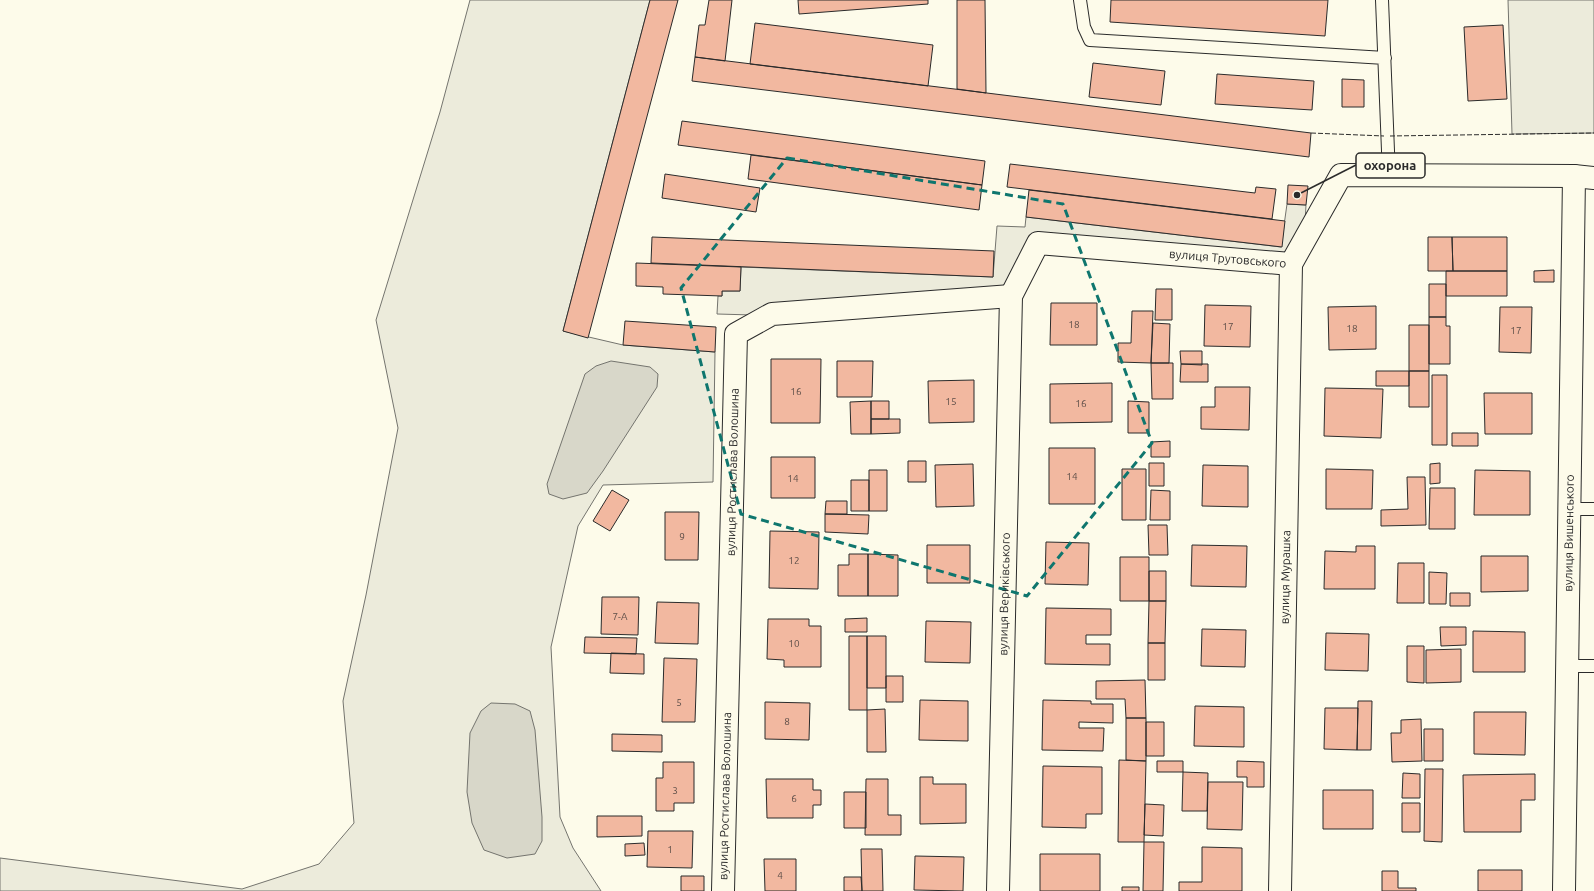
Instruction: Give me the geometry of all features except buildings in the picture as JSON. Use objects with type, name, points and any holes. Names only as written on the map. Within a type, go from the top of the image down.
[{"type":"street","name":"вулиця Трутовського","points":[[1011,296],[1038,243],[1291,264],[1341,176],[1584,177]]},
{"type":"street","name":"вулиця Вишенського","points":[[1564,891],[1569,509],[1584,177]]},
{"type":"street","name":"вулиця Мурашка","points":[[1280,891],[1291,264]]},
{"type":"street","name":"вулиця Ростислава Волошина","points":[[723,891],[736,334],[772,314],[1011,296]]},
{"type":"street","name":"вулиця Вериківського","points":[[998,891],[1011,296]]},
{"type":"lane","points":[[1080,0],[1084,27],[1090,40],[1385,58]]},
{"type":"lane","points":[[1382,0],[1389,176]]},
{"type":"lane","points":[[1569,509],[1594,509]]},
{"type":"lane","points":[[1567,666],[1594,666]]},
{"type":"highlighted area","points":[[787,158],[1063,204],[1152,443],[1027,596],[741,514],[681,288]]},
{"type":"shaded area","points":[[470,0],[650,0],[563,331],[623,345],[715,352],[713,482],[603,485],[578,526],[551,647],[560,817],[573,848],[601,891],[0,891],[0,858],[242,889],[319,864],[354,823],[343,701],[366,595],[398,428],[376,320],[440,112]]},
{"type":"shaded area","points":[[1508,0],[1594,0],[1594,133],[1512,134]]},
{"type":"shaded area","points":[[1287,204],[1306,205],[1305,222],[1287,255],[1033,235],[1006,289],[753,315],[717,314],[718,296],[722,296],[722,291],[740,291],[741,267],[993,277],[997,226],[1025,227],[1026,217],[1281,247]]},
{"type":"shaded area","points":[[611,361],[650,367],[658,374],[657,387],[603,471],[587,493],[563,499],[549,494],[547,484],[585,374],[596,366]]},
{"type":"shaded area","points":[[491,703],[515,704],[530,711],[535,730],[542,817],[542,841],[535,854],[507,858],[484,850],[472,823],[467,792],[470,733],[481,711]]},
{"type":"fence","points":[[1311,133],[1384,136]]},
{"type":"fence","points":[[1390,136],[1594,133]]},
{"type":"place","name":"охорона","points":[[1297,195]]}]
